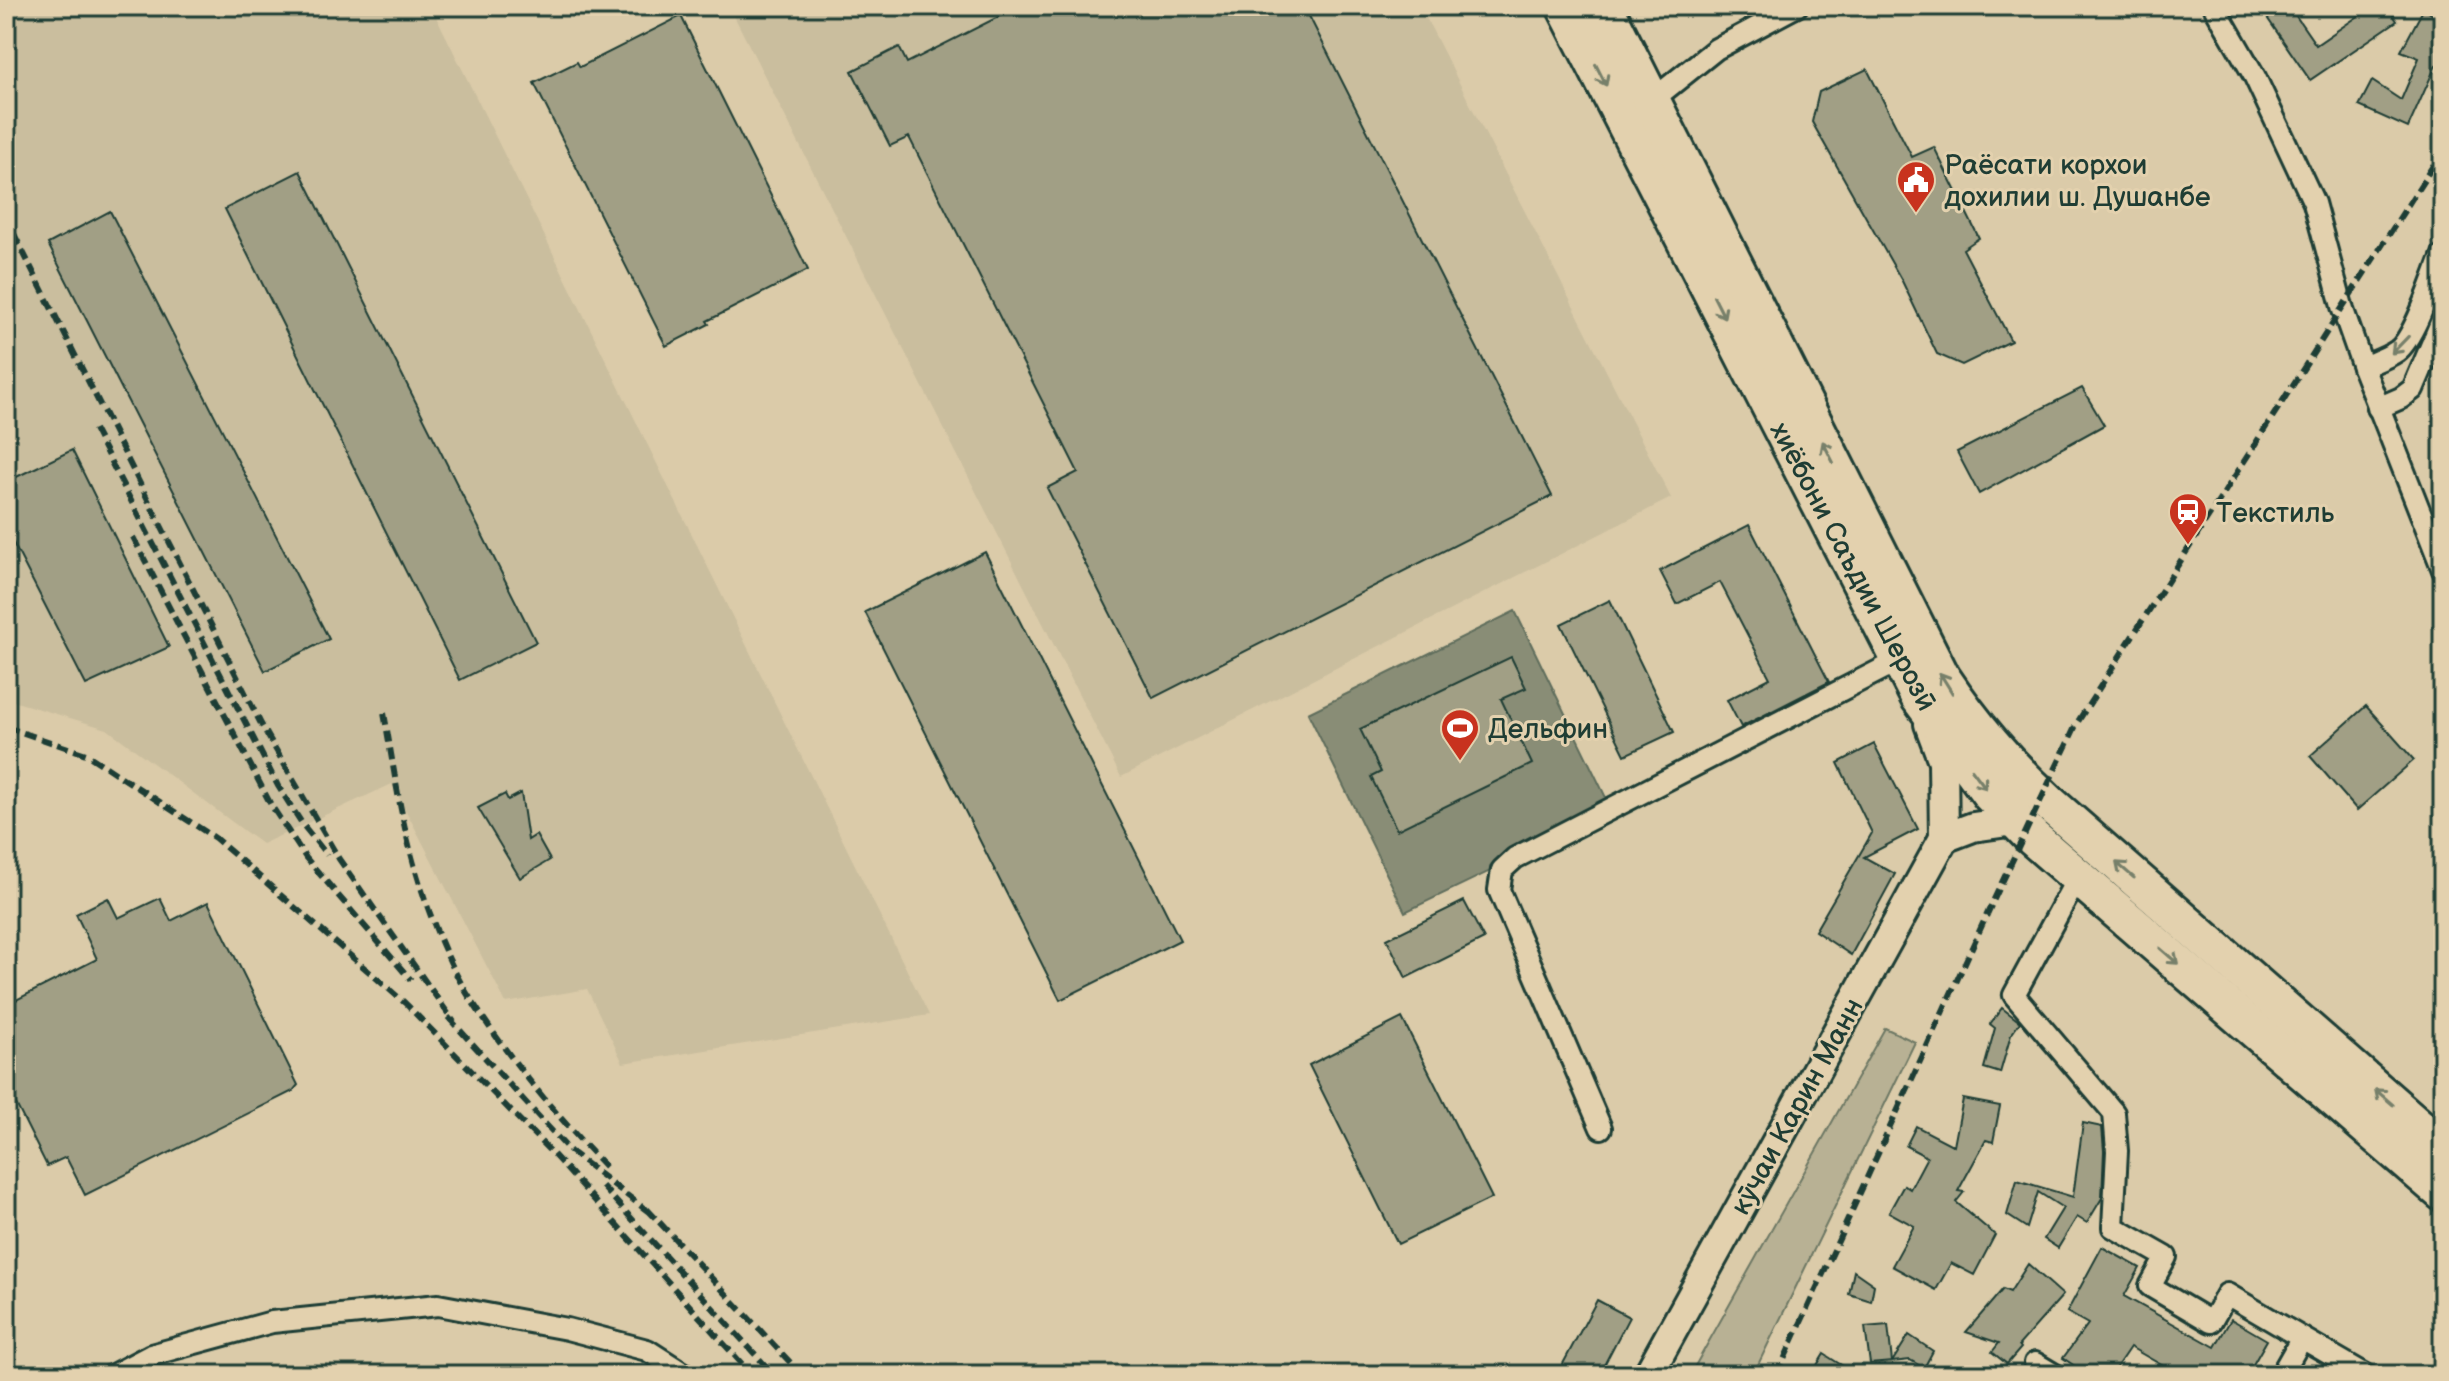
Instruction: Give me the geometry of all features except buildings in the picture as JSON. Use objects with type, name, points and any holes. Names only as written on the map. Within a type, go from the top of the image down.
[{"type":"highway","name":"хиёбони Саъдии Шерозӣ","points":[[1565,6],[1919,697],[1991,795],[2015,821],[2078,877],[2443,1193]]},
{"type":"highway","name":"хиёбони Саъдии Шерозӣ","points":[[1604,6],[1942,678],[1970,720],[2000,756],[2049,803],[2443,1148]]},
{"type":"street","points":[[1651,101],[1716,49],[1797,6]]},
{"type":"street","points":[[2214,6],[2255,77],[2314,203],[2343,310],[2363,367],[2443,570]]},
{"type":"street","points":[[2363,367],[2397,351],[2404,344],[2415,326],[2443,255]]},
{"type":"street","points":[[2378,408],[2413,389],[2443,318]]},
{"type":"street","points":[[1601,1128],[1499,890],[1502,870],[1515,858],[1900,660]]},
{"type":"street","name":"кӯчаи Карин Манн","points":[[1648,1375],[1944,838],[1943,761],[1919,697]]},
{"type":"street","points":[[1944,838],[1973,827],[2015,821]]},
{"type":"street","points":[[2078,877],[2014,995],[2114,1113],[2117,1151],[2113,1227],[2166,1257],[2150,1286],[2211,1322],[2227,1294],[2366,1375]]},
{"type":"street","points":[[113,1375],[151,1355],[272,1322],[438,1305],[567,1329],[647,1350],[686,1375]]},
{"type":"street","points":[[2281,1375],[2302,1338]]},
{"type":"shaded area","points":[[6,6],[431,6],[929,1015],[623,1063],[587,989],[506,1003],[392,784],[262,844],[107,729],[6,699]]},
{"type":"shaded area","points":[[729,6],[1420,6],[1671,498],[1121,777]]},
{"type":"shaded area","name":"Дельфин","points":[[1515,611],[1613,812],[1405,912],[1308,713]]},
{"type":"shaded area","points":[[1885,1028],[1915,1042],[1753,1375],[1690,1375]]},
{"type":"railway","points":[[1777,1375],[2077,723],[2443,150]]},
{"type":"railway","points":[[6,218],[261,724],[339,859],[454,1022]]},
{"type":"railway","points":[[94,429],[278,786],[327,855]]},
{"type":"railway","points":[[133,537],[271,805],[306,858],[411,980]]},
{"type":"railway","points":[[384,713],[414,863],[426,903],[451,964],[485,1021],[518,1065],[608,1169]]},
{"type":"railway","points":[[6,727],[86,754],[215,838],[405,1003],[553,1154],[752,1375]]},
{"type":"railway","points":[[448,1017],[570,1151],[654,1216]]},
{"type":"railway","points":[[602,1186],[774,1375]]},
{"type":"railway","points":[[647,1209],[802,1375]]},
{"type":"place","name":"Раёсати корхои дохилии ш. Душанбе","points":[[1916,214]]},
{"type":"place","name":"Текстиль","points":[[2188,546]]},
{"type":"place","name":"Дельфин","points":[[1460,762]]}]
